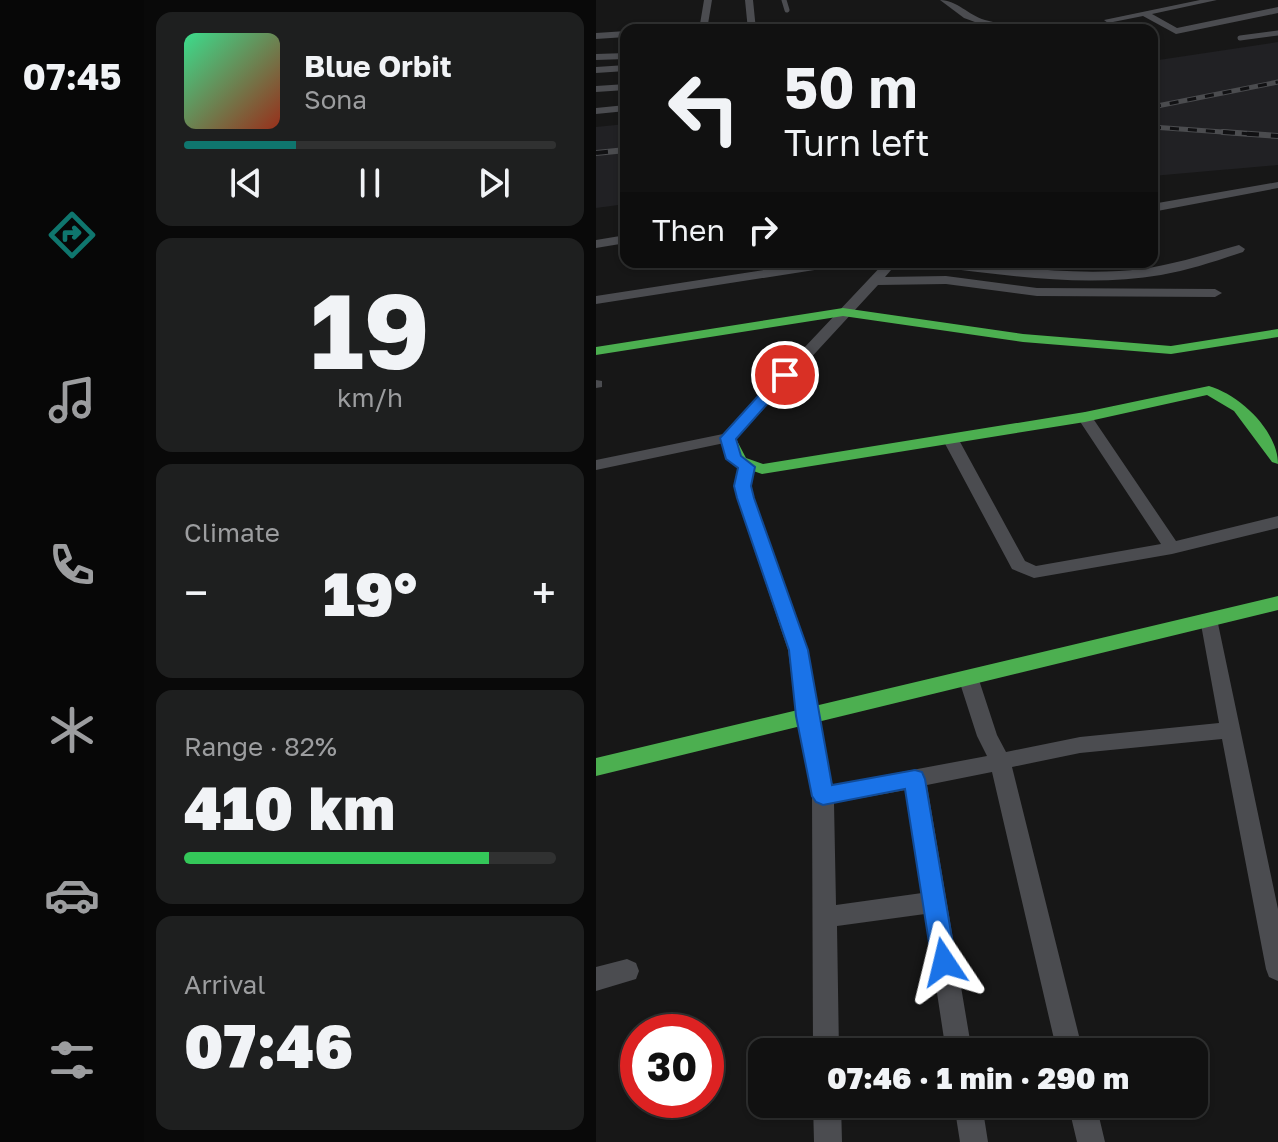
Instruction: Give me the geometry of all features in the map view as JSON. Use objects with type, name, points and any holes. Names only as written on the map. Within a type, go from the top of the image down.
[{"type":"street","points":[[704,24],[708,0]]},
{"type":"street","points":[[749,0],[751,24]]},
{"type":"street","points":[[844,0],[859,0]]},
{"type":"street","points":[[944,0],[972,18],[1000,24]]},
{"type":"street","points":[[1108,20],[1213,0]]},
{"type":"street","points":[[1144,13],[1178,31],[1278,10]]},
{"type":"street","points":[[596,36],[620,34]]},
{"type":"street","points":[[598,73],[600,57],[620,56]]},
{"type":"street","points":[[598,73],[620,69]]},
{"type":"street","points":[[598,73],[620,76]]},
{"type":"street","points":[[596,89],[620,87]]},
{"type":"street","points":[[596,111],[620,109]]},
{"type":"street","points":[[1158,207],[1278,185]]},
{"type":"street","points":[[596,244],[620,240]]},
{"type":"street","points":[[976,268],[1054,278],[1110,278],[1201,264],[1239,249]]},
{"type":"street","points":[[596,300],[801,268]]},
{"type":"street","points":[[596,465],[728,438],[882,271],[1053,293],[1215,293]]},
{"type":"street","points":[[596,351],[843,312],[996,335],[1171,350],[1278,333]]},
{"type":"street","points":[[728,438],[735,459],[747,467],[762,469],[1085,417],[1193,391],[1221,393],[1278,459]]},
{"type":"street","points":[[1085,417],[1172,548]]},
{"type":"street","points":[[951,440],[1018,565],[1034,572],[1172,548],[1278,522]]},
{"type":"street","points":[[747,467],[743,486],[745,498],[798,650],[823,796],[826,1038]]},
{"type":"street","points":[[596,767],[1278,603]]},
{"type":"street","points":[[1209,619],[1278,969]]},
{"type":"street","points":[[968,677],[987,736],[1000,760],[1067,1038]]},
{"type":"street","points":[[823,796],[1000,760],[1139,737],[1231,730]]},
{"type":"street","points":[[915,779],[957,1038]]},
{"type":"street","points":[[824,917],[934,902]]},
{"type":"street","points":[[596,979],[627,971]]},
{"type":"street","points":[[827,1118],[828,1142]]},
{"type":"street","points":[[970,1118],[974,1142]]},
{"type":"street","points":[[1085,1118],[1091,1142]]},
{"type":"lane","points":[[784,0],[787,10]]},
{"type":"lane","points":[[1240,38],[1278,33]]},
{"type":"shaded area","points":[[1278,42],[1278,165],[1158,175],[1158,60]]},
{"type":"shaded area","points":[[620,125],[620,205],[596,208],[596,127]]},
{"type":"railway","points":[[1158,106],[1278,82]]},
{"type":"railway","points":[[1158,127],[1233,133]]},
{"type":"railway","points":[[1223,132],[1233,133]]},
{"type":"railway","points":[[1233,133],[1251,134]]},
{"type":"railway","points":[[1233,133],[1278,136]]},
{"type":"railway","points":[[596,153],[620,151]]},
{"type":"traffic: fast","points":[[596,351],[843,312],[1023,338],[1171,350],[1278,333]]},
{"type":"traffic: fast","points":[[728,438],[739,461],[762,469],[1085,417],[1209,390],[1239,408],[1278,459]]},
{"type":"traffic: fast","points":[[596,767],[1278,603]]},
{"type":"route","points":[[785,375],[728,438],[735,459],[747,467],[743,486],[745,498],[798,650],[823,796],[915,779],[944,962]]}]
